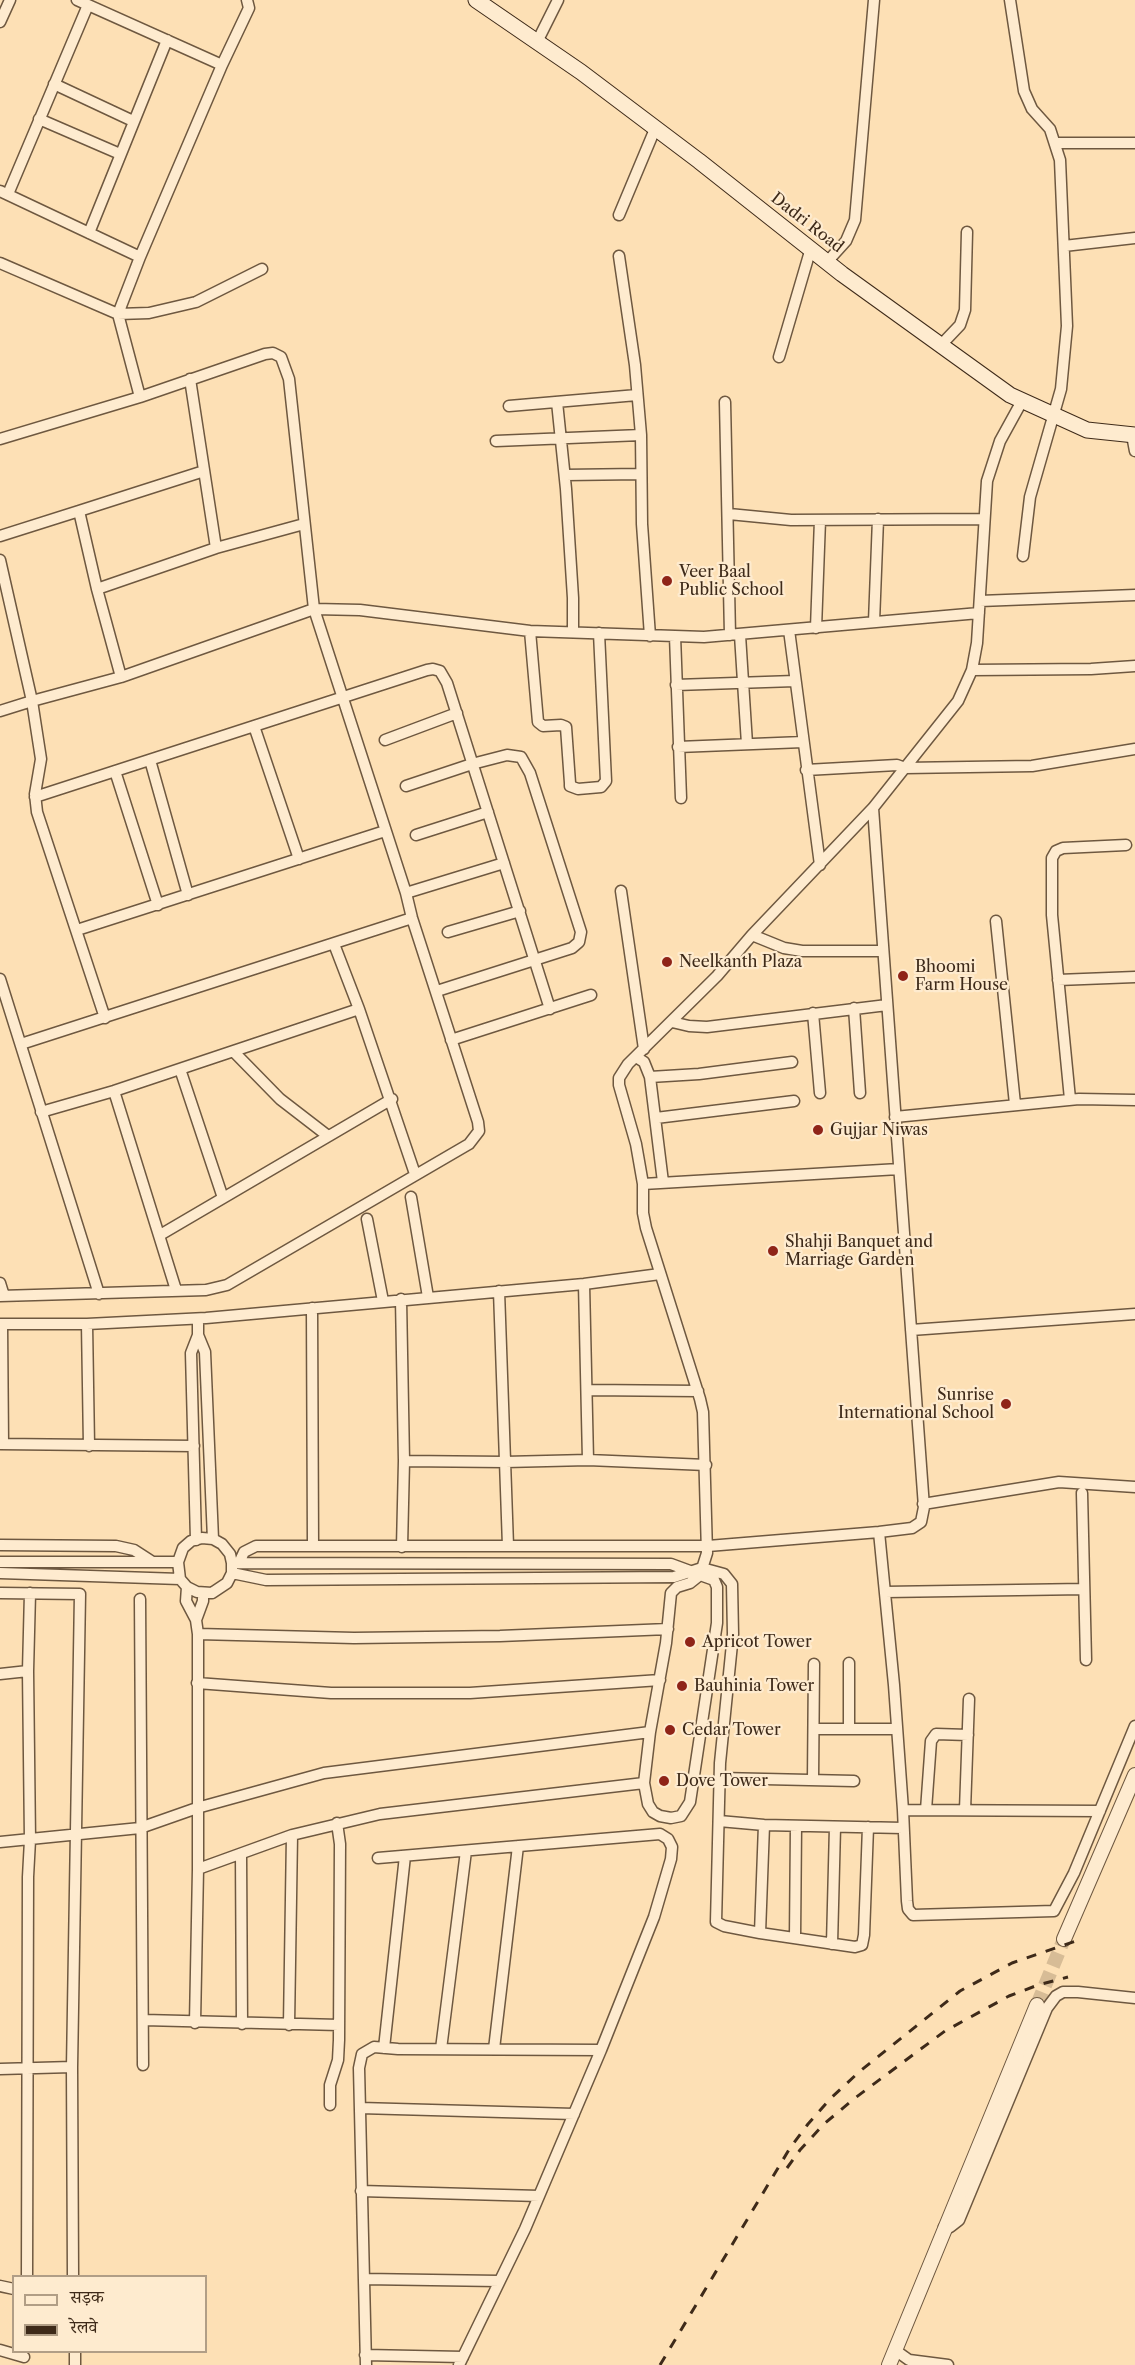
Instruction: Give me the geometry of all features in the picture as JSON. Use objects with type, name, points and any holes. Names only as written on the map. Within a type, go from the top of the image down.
[{"type":"main road","name":"Dadri Road","points":[[477,0],[581,72],[827,262],[1022,401],[1088,430],[1134,435]]},
{"type":"street","points":[[0,22],[10,0]]},
{"type":"street","points":[[141,397],[118,314],[140,256],[249,8],[247,0]]},
{"type":"street","points":[[537,42],[558,0]]},
{"type":"street","points":[[827,262],[851,234],[857,207],[874,0]]},
{"type":"street","points":[[1010,0],[1023,91],[1028,102],[1050,129],[1060,160],[1067,338],[1065,370],[1055,417],[1045,442],[1030,497],[1023,556]]},
{"type":"street","points":[[140,256],[4,193],[54,84],[82,2],[222,65]]},
{"type":"street","points":[[89,233],[167,40]]},
{"type":"street","points":[[54,84],[134,121]]},
{"type":"street","points":[[39,119],[120,154]]},
{"type":"street","points":[[620,215],[655,129]]},
{"type":"street","points":[[1056,142],[1135,143]]},
{"type":"street","points":[[941,345],[960,325],[967,303],[967,232]]},
{"type":"street","points":[[1064,246],[1135,238]]},
{"type":"street","points":[[779,357],[811,248]]},
{"type":"street","points":[[619,256],[638,395],[640,474],[650,636]]},
{"type":"street","points":[[0,264],[118,314],[149,313],[196,302],[262,269]]},
{"type":"street","points":[[0,439],[141,397],[265,354],[273,353],[281,357],[289,379],[314,609],[478,1122],[478,1131],[469,1144],[227,1285],[206,1290],[2,1296],[0,1283]]},
{"type":"street","points":[[190,379],[216,548]]},
{"type":"street","points":[[509,406],[638,395]]},
{"type":"street","points":[[195,2023],[198,1869],[198,1634],[196,1620],[186,1601],[178,1562],[183,1548],[196,1540],[213,1539],[226,1549],[234,1566],[266,1580],[674,1577],[697,1571],[714,1580],[717,1587],[717,1623],[690,1802],[681,1816],[671,1818],[660,1816],[653,1812],[648,1804],[644,1783],[650,1732],[668,1629],[670,1593],[677,1587],[690,1583],[697,1571],[708,1546],[703,1412],[643,1213],[643,1184],[636,1144],[619,1085],[623,1072],[636,1057],[717,976],[752,935],[873,808],[958,701],[972,670],[980,607],[987,482],[1005,431],[1022,401]]},
{"type":"street","points":[[557,402],[565,475],[573,632]]},
{"type":"street","points":[[725,402],[735,635],[743,683],[747,744]]},
{"type":"street","points":[[496,441],[640,435]]},
{"type":"street","points":[[1134,435],[1135,451]]},
{"type":"street","points":[[0,536],[204,471]]},
{"type":"street","points":[[565,475],[640,474]]},
{"type":"street","points":[[80,511],[97,590],[122,677]]},
{"type":"street","points":[[729,514],[766,519],[984,519]]},
{"type":"street","points":[[874,622],[878,519]]},
{"type":"street","points":[[816,628],[820,520]]},
{"type":"street","points":[[97,590],[216,548],[304,524]]},
{"type":"street","points":[[0,560],[32,701],[41,759],[35,797],[37,812],[105,1018]]},
{"type":"street","points":[[0,711],[122,677],[314,609],[360,610],[530,631],[675,636],[735,635],[816,628],[980,607],[1135,596]]},
{"type":"street","points":[[789,630],[820,865]]},
{"type":"street","points":[[530,631],[538,722],[543,726],[566,727],[570,786],[578,789],[601,787],[606,781],[599,633]]},
{"type":"street","points":[[675,636],[681,798]]},
{"type":"street","points":[[972,670],[1091,669],[1135,666]]},
{"type":"street","points":[[35,797],[433,669],[440,671],[445,676],[550,1009]]},
{"type":"street","points":[[676,685],[795,681]]},
{"type":"street","points":[[385,740],[457,713]]},
{"type":"street","points":[[254,726],[299,859]]},
{"type":"street","points":[[678,747],[803,742]]},
{"type":"street","points":[[806,770],[897,765],[905,768],[1032,766],[1135,749]]},
{"type":"street","points":[[406,786],[472,764],[515,755],[521,757],[530,773],[581,938],[572,948],[436,991]]},
{"type":"street","points":[[150,760],[188,895]]},
{"type":"street","points":[[115,771],[158,905]]},
{"type":"street","points":[[0,1574],[184,1583],[203,1594],[212,1593],[227,1583],[234,1566],[244,1552],[256,1546],[708,1546],[879,1532],[917,1526],[923,1516],[924,1504],[873,808]]},
{"type":"street","points":[[416,835],[488,812]]},
{"type":"street","points":[[77,930],[385,831]]},
{"type":"street","points":[[1070,1100],[1052,915],[1051,864],[1053,854],[1063,848],[1126,845]]},
{"type":"street","points":[[406,893],[504,863]]},
{"type":"street","points":[[621,891],[644,1049]]},
{"type":"street","points":[[448,932],[520,911]]},
{"type":"street","points":[[21,1044],[412,918]]},
{"type":"street","points":[[996,921],[1015,1104]]},
{"type":"street","points":[[752,935],[784,948],[802,951],[883,951]]},
{"type":"street","points":[[334,944],[392,1099],[415,1174]]},
{"type":"street","points":[[1058,980],[1135,977]]},
{"type":"street","points":[[0,980],[99,1294]]},
{"type":"street","points":[[451,1040],[591,995]]},
{"type":"street","points":[[672,1022],[707,1027],[887,1005]]},
{"type":"street","points":[[854,1008],[860,1093]]},
{"type":"street","points":[[41,1112],[114,1091],[359,1009]]},
{"type":"street","points":[[813,1013],[820,1093]]},
{"type":"street","points":[[234,1052],[279,1099],[328,1136]]},
{"type":"street","points":[[636,1057],[644,1062],[650,1077],[663,1182]]},
{"type":"street","points":[[650,1077],[699,1074],[792,1062]]},
{"type":"street","points":[[180,1069],[223,1198]]},
{"type":"street","points":[[114,1091],[176,1290]]},
{"type":"street","points":[[160,1235],[392,1099]]},
{"type":"street","points":[[895,1117],[1070,1100],[1135,1100]]},
{"type":"street","points":[[656,1118],[794,1101]]},
{"type":"street","points":[[643,1184],[900,1169]]},
{"type":"street","points":[[411,1197],[428,1297]]},
{"type":"street","points":[[367,1219],[383,1301]]},
{"type":"street","points":[[194,1446],[2,1444],[1,1324],[87,1324],[198,1319],[584,1284],[660,1274]]},
{"type":"street","points":[[584,1284],[588,1460]]},
{"type":"street","points":[[499,1291],[508,1546]]},
{"type":"street","points":[[401,1299],[404,1461],[402,1547]]},
{"type":"street","points":[[312,1308],[314,1546]]},
{"type":"street","points":[[911,1330],[1135,1314]]},
{"type":"street","points":[[196,1540],[191,1353],[198,1335],[198,1319]]},
{"type":"street","points":[[87,1324],[89,1446]]},
{"type":"street","points":[[198,1335],[205,1352],[213,1539]]},
{"type":"street","points":[[587,1390],[698,1391]]},
{"type":"street","points":[[404,1461],[588,1460],[706,1465]]},
{"type":"street","points":[[924,1504],[1052,1483],[1135,1487]]},
{"type":"street","points":[[1082,1493],[1086,1660]]},
{"type":"street","points":[[879,1532],[897,1729],[907,1902],[908,1909],[913,1915],[1054,1911],[1074,1873],[1135,1726]]},
{"type":"street","points":[[0,1545],[116,1546],[134,1550],[151,1561]]},
{"type":"street","points":[[0,1562],[178,1562]]},
{"type":"street","points":[[234,1566],[671,1564],[697,1571],[724,1574],[730,1579],[733,1591],[732,1653],[720,1778],[716,1922],[724,1926],[760,1933],[859,1947],[864,1941],[868,1827]]},
{"type":"street","points":[[885,1592],[1084,1589]]},
{"type":"street","points":[[0,1593],[81,1594],[72,2067],[73,2275]]},
{"type":"street","points":[[27,2275],[30,1593]]},
{"type":"street","points":[[196,1620],[203,1601],[203,1594]]},
{"type":"street","points":[[140,1599],[143,2065]]},
{"type":"street","points":[[198,1634],[354,1638],[489,1636],[668,1629]]},
{"type":"street","points":[[849,1663],[849,1729]]},
{"type":"street","points":[[813,1780],[814,1664]]},
{"type":"street","points":[[0,1674],[28,1671]]},
{"type":"street","points":[[197,1683],[331,1693],[470,1693],[660,1680]]},
{"type":"street","points":[[965,1810],[969,1699]]},
{"type":"street","points":[[814,1729],[897,1729]]},
{"type":"street","points":[[0,1842],[140,1828],[197,1809],[324,1773],[650,1732]]},
{"type":"street","points":[[926,1810],[931,1741],[936,1734],[968,1735]]},
{"type":"street","points":[[1064,1939],[1135,1775]]},
{"type":"street","points":[[720,1778],[854,1781]]},
{"type":"street","points":[[198,1869],[292,1835],[380,1814],[644,1783]]},
{"type":"street","points":[[903,1810],[1101,1811]]},
{"type":"street","points":[[719,1821],[764,1825],[903,1828]]},
{"type":"street","points":[[330,2105],[330,2085],[338,2060],[339,2025],[340,1844],[337,1823]]},
{"type":"street","points":[[760,1933],[764,1825]]},
{"type":"street","points":[[795,1938],[796,1826]]},
{"type":"street","points":[[832,1944],[835,1827]]},
{"type":"street","points":[[378,1858],[660,1834],[668,1839],[672,1847],[671,1859],[654,1917],[601,2050],[540,2196],[461,2361],[365,2360],[359,2068],[362,2054],[374,2047],[601,2050]]},
{"type":"street","points":[[289,2025],[292,1835]]},
{"type":"street","points":[[494,2049],[518,1846]]},
{"type":"street","points":[[441,2049],[466,1851]]},
{"type":"street","points":[[241,1854],[242,2024]]},
{"type":"street","points":[[384,2048],[405,1856]]},
{"type":"street","points":[[944,2227],[950,2227],[959,2220],[1047,2008],[1056,1995],[1063,1992],[1078,1992],[1135,1998]]},
{"type":"street","points":[[889,2365],[1036,2005]]},
{"type":"street","points":[[144,2020],[339,2025]]},
{"type":"street","points":[[0,2069],[72,2067]]},
{"type":"street","points":[[360,2108],[574,2114]]},
{"type":"street","points":[[361,2191],[540,2196]]},
{"type":"street","points":[[364,2279],[498,2281]]},
{"type":"street","points":[[0,2350],[24,2358]]},
{"type":"street","points":[[895,2350],[909,2360],[948,2365]]},
{"type":"tunnel","points":[[1037,2005],[1064,1939]]},
{"type":"railway","points":[[660,2365],[790,2148],[830,2099],[859,2072],[960,1991],[1012,1963],[1076,1941]]},
{"type":"railway","points":[[787,2168],[824,2124],[945,2031],[1009,1996],[1068,1977]]},
{"type":"place","name":"Veer Baal Public School","points":[[667,581]]},
{"type":"place","name":"Neelkanth Plaza","points":[[667,962]]},
{"type":"place","name":"Bhoomi Farm House","points":[[903,976]]},
{"type":"place","name":"Gujjar Niwas","points":[[818,1130]]},
{"type":"place","name":"Shahji Banquet and Marriage Garden","points":[[773,1251]]},
{"type":"place","name":"Sunrise International School","points":[[1006,1404]]},
{"type":"place","name":"Apricot Tower","points":[[690,1642]]},
{"type":"place","name":"Bauhinia Tower","points":[[682,1686]]},
{"type":"place","name":"Cedar Tower","points":[[670,1730]]},
{"type":"place","name":"Dove Tower","points":[[664,1781]]}]
